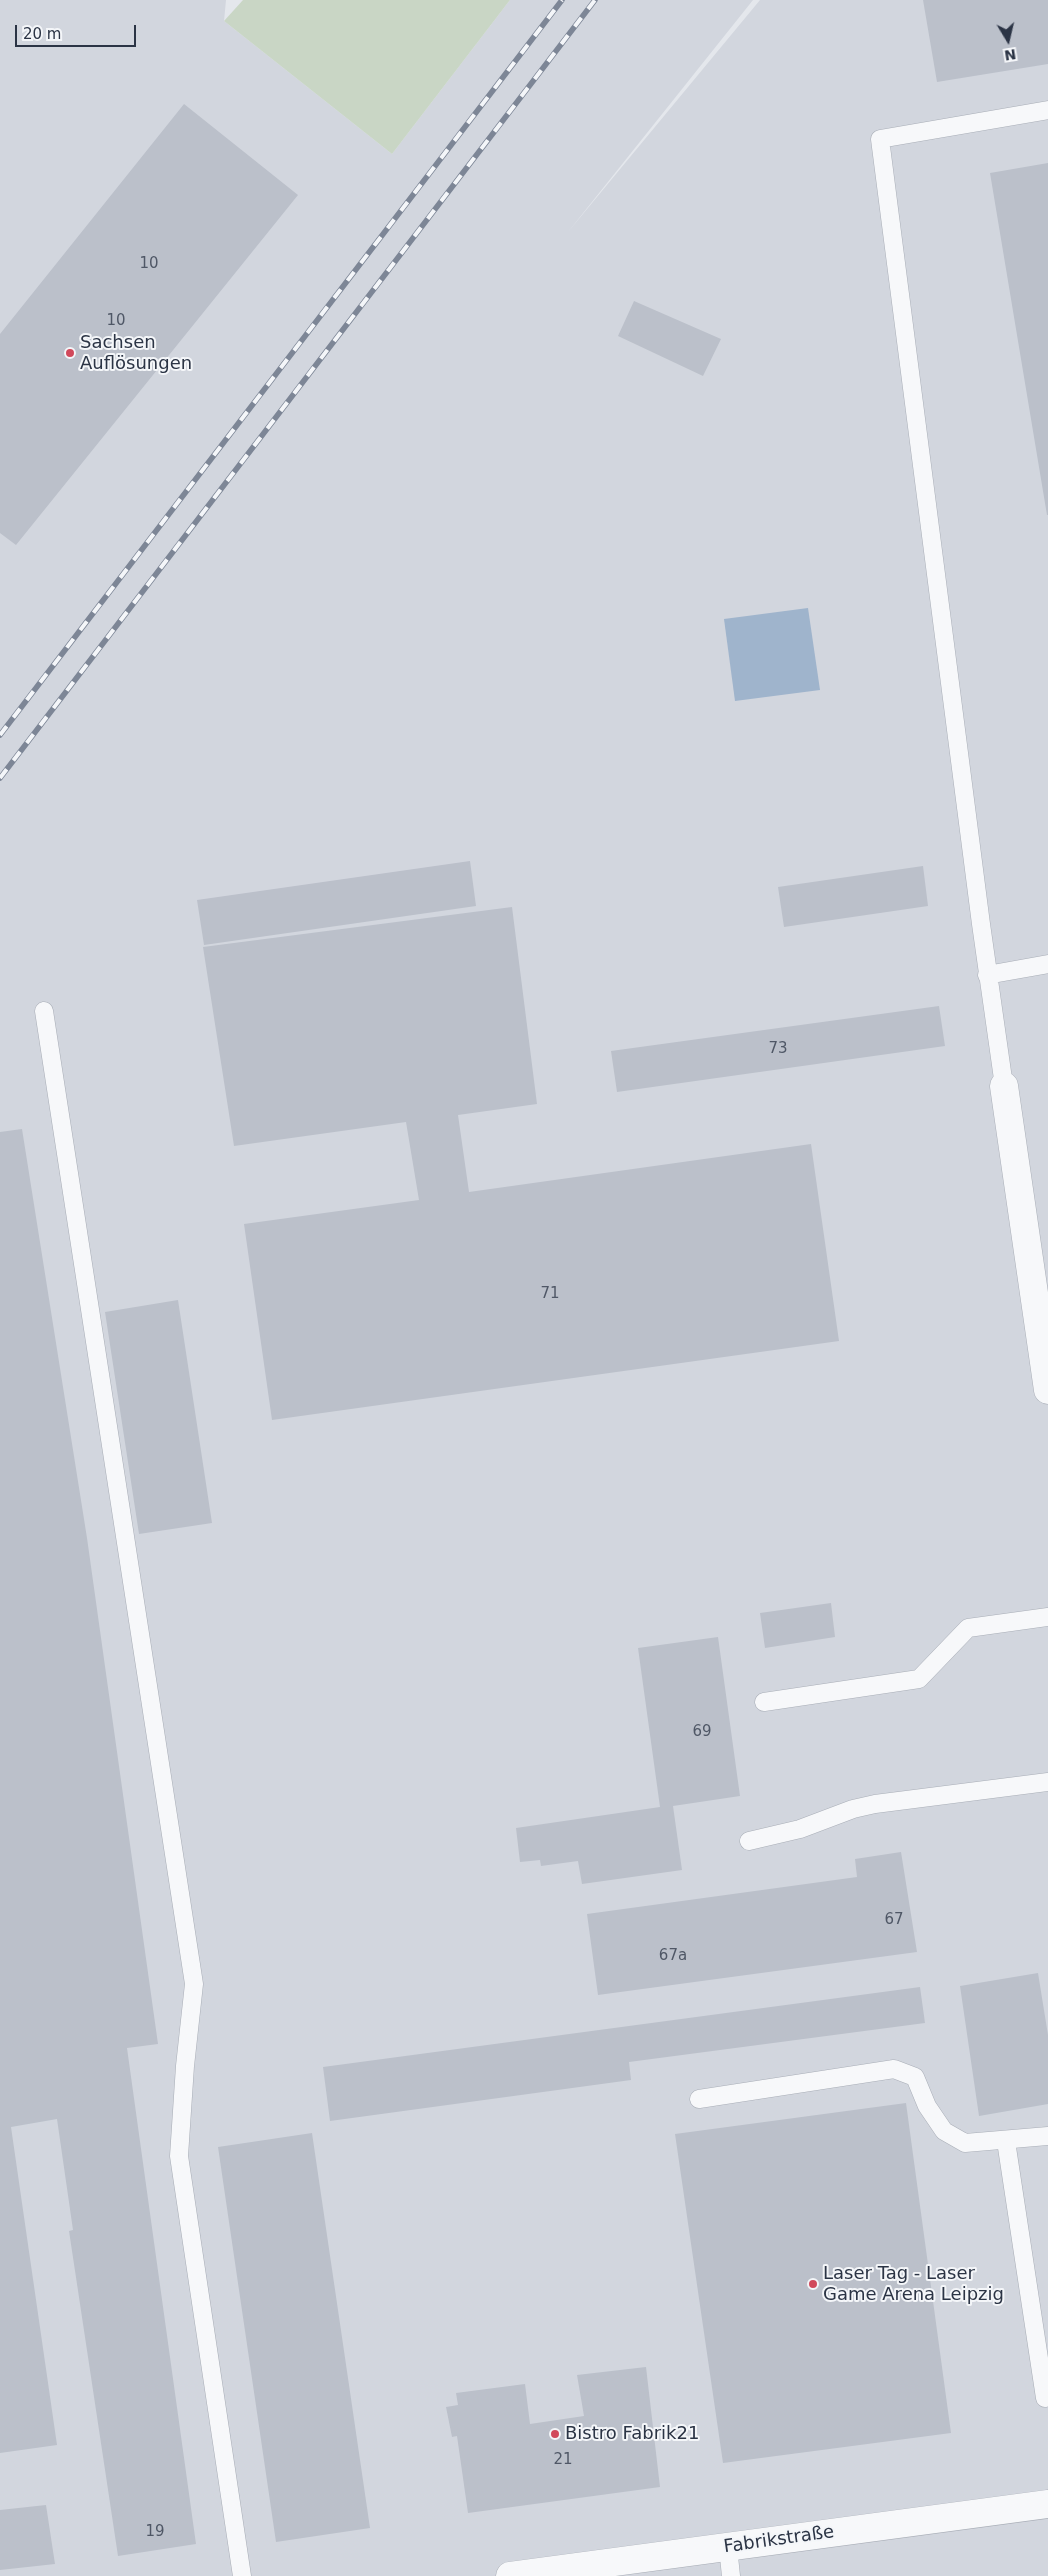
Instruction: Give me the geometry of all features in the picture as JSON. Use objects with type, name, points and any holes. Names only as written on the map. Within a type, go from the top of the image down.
[{"type":"street","points":[[1004,1086],[1048,1390]]},
{"type":"street","name":"Fabrikstraße","points":[[510,2576],[1048,2504]]},
{"type":"lane","points":[[1004,1086],[987,975],[880,139],[1048,110]]},
{"type":"lane","points":[[987,975],[1048,964]]},
{"type":"lane","points":[[44,1011],[194,1984],[185,2066],[179,2156],[242,2576]]},
{"type":"lane","points":[[764,1702],[919,1679],[968,1628],[1048,1617]]},
{"type":"lane","points":[[749,1841],[800,1829],[853,1809],[875,1804],[1048,1782]]},
{"type":"lane","points":[[699,2099],[894,2069],[915,2077],[927,2106],[944,2131],[965,2144],[1048,2136]]},
{"type":"lane","points":[[1006,2141],[1045,2398]]},
{"type":"lane","points":[[728,2547],[731,2576]]},
{"type":"shaded area","points":[[0,0],[226,0],[224,21],[392,154],[510,0],[753,0],[568,232],[760,0],[1048,0],[1048,2576],[0,2576]]},
{"type":"green space","points":[[243,0],[510,0],[392,154],[224,21]]},
{"type":"water","points":[[808,608],[820,690],[735,701],[724,619]]},
{"type":"building","points":[[923,0],[1048,0],[1048,64],[937,82]]},
{"type":"building","points":[[184,104],[298,195],[16,545],[0,533],[0,334]]},
{"type":"building","points":[[1048,163],[1048,515],[1047,515],[990,173]]},
{"type":"building","points":[[634,301],[721,339],[703,376],[618,336]]},
{"type":"building","points":[[470,861],[476,906],[204,945],[197,900]]},
{"type":"building","points":[[923,866],[928,906],[784,927],[778,887]]},
{"type":"building","points":[[512,907],[537,1104],[458,1115],[469,1192],[811,1144],[839,1341],[272,1420],[244,1224],[419,1200],[406,1122],[234,1146],[203,947]]},
{"type":"building","points":[[939,1006],[945,1046],[617,1092],[611,1051]]},
{"type":"building","points":[[22,1129],[87,1538],[158,2044],[127,2048],[196,2544],[118,2556],[69,2231],[73,2230],[57,2119],[11,2127],[57,2445],[0,2453],[0,1132]]},
{"type":"building","points":[[178,1300],[212,1523],[139,1534],[105,1312]]},
{"type":"building","points":[[831,1603],[835,1637],[765,1648],[760,1613]]},
{"type":"building","points":[[718,1637],[740,1796],[673,1806],[682,1870],[582,1884],[578,1861],[541,1866],[540,1860],[520,1862],[516,1828],[660,1807],[638,1648]]},
{"type":"building","points":[[901,1852],[917,1952],[598,1995],[587,1914],[857,1877],[855,1859]]},
{"type":"building","points":[[1038,1973],[1048,2035],[1048,2104],[979,2116],[960,1986]]},
{"type":"building","points":[[920,1987],[925,2023],[629,2062],[631,2080],[330,2121],[323,2067]]},
{"type":"building","name":"Laser Tag - Laser Game Arena Leipzig","points":[[906,2103],[951,2433],[723,2463],[675,2134]]},
{"type":"building","points":[[312,2133],[370,2528],[276,2542],[218,2147]]},
{"type":"building","points":[[646,2367],[660,2487],[468,2513],[457,2436],[452,2437],[446,2407],[458,2405],[456,2393],[525,2384],[530,2424],[584,2416],[577,2375]]},
{"type":"building","points":[[46,2505],[55,2564],[0,2570],[0,2510]]},
{"type":"railway","points":[[0,735],[562,0]]},
{"type":"railway","points":[[0,778],[595,0]]},
{"type":"place","name":"Sachsen Auflösungen","points":[[70,353]]},
{"type":"place","name":"Laser Tag - Laser Game Arena Leipzig","points":[[813,2284]]},
{"type":"place","name":"Bistro Fabrik21","points":[[555,2434]]}]
